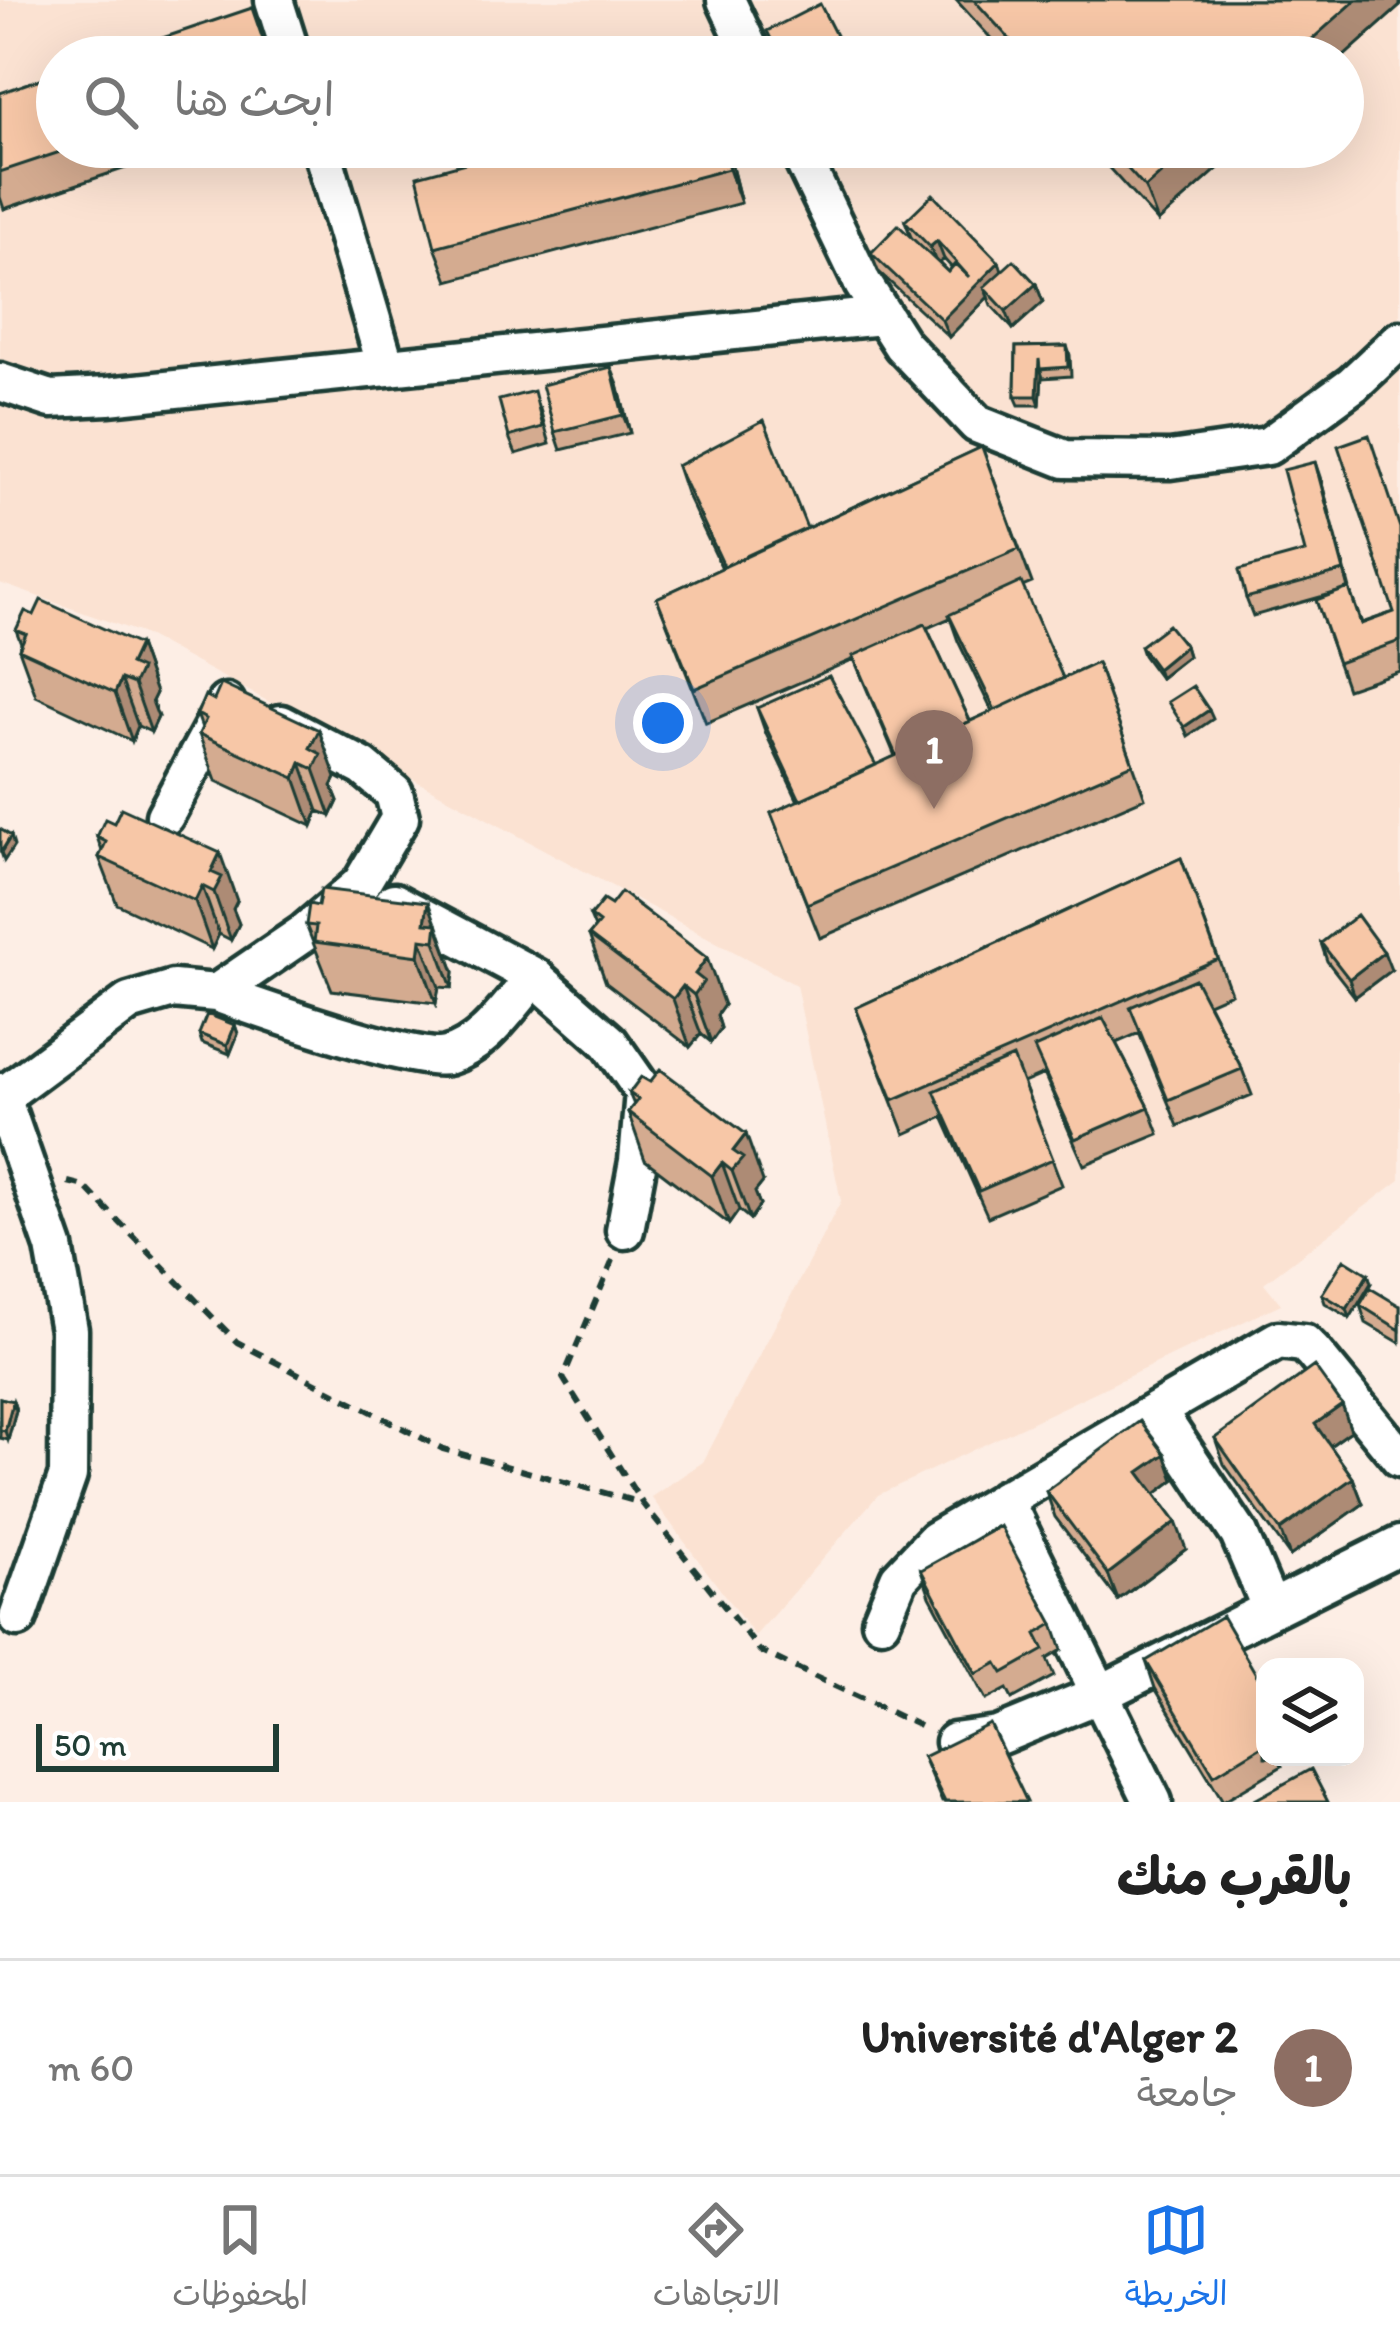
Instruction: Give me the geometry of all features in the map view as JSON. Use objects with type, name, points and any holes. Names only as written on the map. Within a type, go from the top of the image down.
[{"type":"street","points":[[274,0],[285,36]]},
{"type":"street","points":[[726,0],[743,36]]},
{"type":"street","points":[[327,168],[386,367]]},
{"type":"street","points":[[807,168],[880,316],[902,345],[977,424],[1065,459],[1170,460],[1268,446],[1353,384],[1400,340]]},
{"type":"street","points":[[0,382],[50,399],[880,316]]},
{"type":"street","points":[[165,816],[226,702],[238,701],[363,767],[394,793],[400,818],[361,884],[304,933],[216,993]]},
{"type":"street","points":[[361,884],[535,977],[609,1042],[644,1092],[625,1230]]},
{"type":"street","points":[[18,1618],[68,1474],[69,1330],[54,1247],[0,1096],[129,1002],[173,989],[216,993],[385,1046],[445,1057],[487,1035],[502,1011],[535,977]]},
{"type":"street","points":[[880,1621],[899,1578],[935,1540],[1266,1346],[1291,1339],[1304,1343],[1400,1458]]},
{"type":"street","points":[[1157,1411],[1239,1534],[1271,1609]]},
{"type":"street","points":[[1004,1499],[1154,1802]]},
{"type":"street","points":[[954,1742],[998,1736],[1100,1694],[1400,1545]]},
{"type":"path","points":[[30,1172],[84,1186],[236,1342],[443,1449],[642,1502]]},
{"type":"path","points":[[625,1230],[562,1378],[642,1502],[760,1651],[954,1742]]},
{"type":"shaded area","points":[[0,0],[1400,0],[1400,1180],[1264,1283],[1281,1304],[878,1495],[755,1636],[651,1497],[703,1462],[841,1201],[796,985],[141,633],[0,583]]},
{"type":"building","points":[[974,0],[1356,0],[1316,36],[1007,36]]},
{"type":"building","points":[[820,4],[836,36],[770,36],[767,31]]},
{"type":"building","points":[[252,8],[262,36],[169,36]]},
{"type":"building","points":[[36,80],[36,160],[0,172],[0,93]]},
{"type":"building","points":[[447,168],[729,169],[435,247],[417,176]]},
{"type":"building","points":[[1127,168],[1167,168],[1145,188]]},
{"type":"building","points":[[933,194],[999,262],[942,320],[871,253],[898,225],[948,272],[955,264],[969,277],[937,241],[930,247],[905,221]]},
{"type":"building","points":[[1014,260],[1036,284],[1006,311],[984,287]]},
{"type":"building","points":[[1067,346],[1068,367],[1040,369],[1039,359],[1037,396],[1015,396],[1016,347]]},
{"type":"building","points":[[611,367],[623,415],[555,432],[542,385]]},
{"type":"building","points":[[534,391],[543,427],[509,437],[499,400]]},
{"type":"building","points":[[764,420],[807,528],[724,566],[677,466]]},
{"type":"building","points":[[1369,435],[1400,528],[1400,641],[1338,663],[1316,600],[1349,588],[1361,624],[1394,612],[1338,446]]},
{"type":"building","points":[[982,447],[1019,549],[694,689],[657,598]]},
{"type":"building","points":[[1315,462],[1344,571],[1246,598],[1239,570],[1305,552],[1283,470]]},
{"type":"building","points":[[1021,582],[1063,678],[995,710],[949,615]]},
{"type":"building","points":[[41,600],[139,645],[130,664],[141,669],[134,684],[121,679],[115,693],[19,649],[26,634],[16,630],[25,611],[34,615]]},
{"type":"building","points":[[925,624],[970,721],[896,755],[853,656]]},
{"type":"building","points":[[1168,625],[1185,646],[1157,669],[1140,646]]},
{"type":"building","points":[[1097,663],[1133,764],[807,904],[771,813]]},
{"type":"building","points":[[829,676],[876,765],[800,800],[757,708]]},
{"type":"building","points":[[221,684],[319,730],[310,748],[321,754],[314,769],[301,763],[295,778],[199,734],[206,719],[197,714],[205,695],[214,700]]},
{"type":"building","points":[[1193,686],[1209,710],[1184,727],[1168,702]]},
{"type":"building","points":[[121,808],[220,853],[211,872],[222,877],[214,892],[202,886],[195,901],[99,857],[106,842],[97,837],[105,819],[114,823]]},
{"type":"building","points":[[0,829],[11,836],[1,852],[0,851]]},
{"type":"building","points":[[1181,858],[1218,959],[893,1100],[856,1008]]},
{"type":"building","points":[[321,889],[428,902],[425,923],[437,924],[435,941],[421,939],[419,956],[314,942],[316,926],[306,925],[309,904],[318,906]]},
{"type":"building","points":[[621,892],[707,958],[695,974],[704,981],[694,995],[683,986],[673,999],[589,935],[599,923],[590,916],[603,900],[611,905]]},
{"type":"building","points":[[1357,915],[1384,952],[1349,979],[1321,943]]},
{"type":"building","points":[[1195,979],[1242,1069],[1168,1100],[1130,1007]]},
{"type":"building","points":[[207,1014],[235,1025],[227,1045],[199,1034]]},
{"type":"building","points":[[1103,1018],[1149,1107],[1075,1139],[1034,1048]]},
{"type":"building","points":[[1013,1057],[1053,1159],[979,1191],[934,1091]]},
{"type":"building","points":[[660,1069],[746,1134],[733,1151],[743,1158],[732,1171],[722,1163],[712,1176],[628,1112],[638,1099],[629,1093],[641,1077],[650,1082]]},
{"type":"building","points":[[1344,1259],[1368,1274],[1347,1309],[1322,1294]]},
{"type":"building","points":[[1370,1288],[1400,1306],[1400,1330],[1360,1305]]},
{"type":"building","points":[[1314,1366],[1342,1405],[1315,1424],[1353,1478],[1280,1530],[1215,1438]]},
{"type":"building","points":[[0,1398],[13,1401],[5,1431],[0,1430]]},
{"type":"building","points":[[1140,1421],[1165,1454],[1139,1472],[1176,1522],[1108,1574],[1046,1491]]},
{"type":"building","points":[[1000,1526],[1053,1624],[1036,1634],[1044,1650],[1003,1673],[997,1663],[976,1674],[921,1570]]},
{"type":"building","points":[[1222,1616],[1256,1674],[1256,1749],[1214,1775],[1146,1661]]},
{"type":"building","points":[[990,1724],[1027,1802],[945,1802],[923,1757]]},
{"type":"building","points":[[1311,1769],[1328,1802],[1251,1802]]},
{"type":"place","name":"Université d'Alger 2","points":[[934,809]]}]
